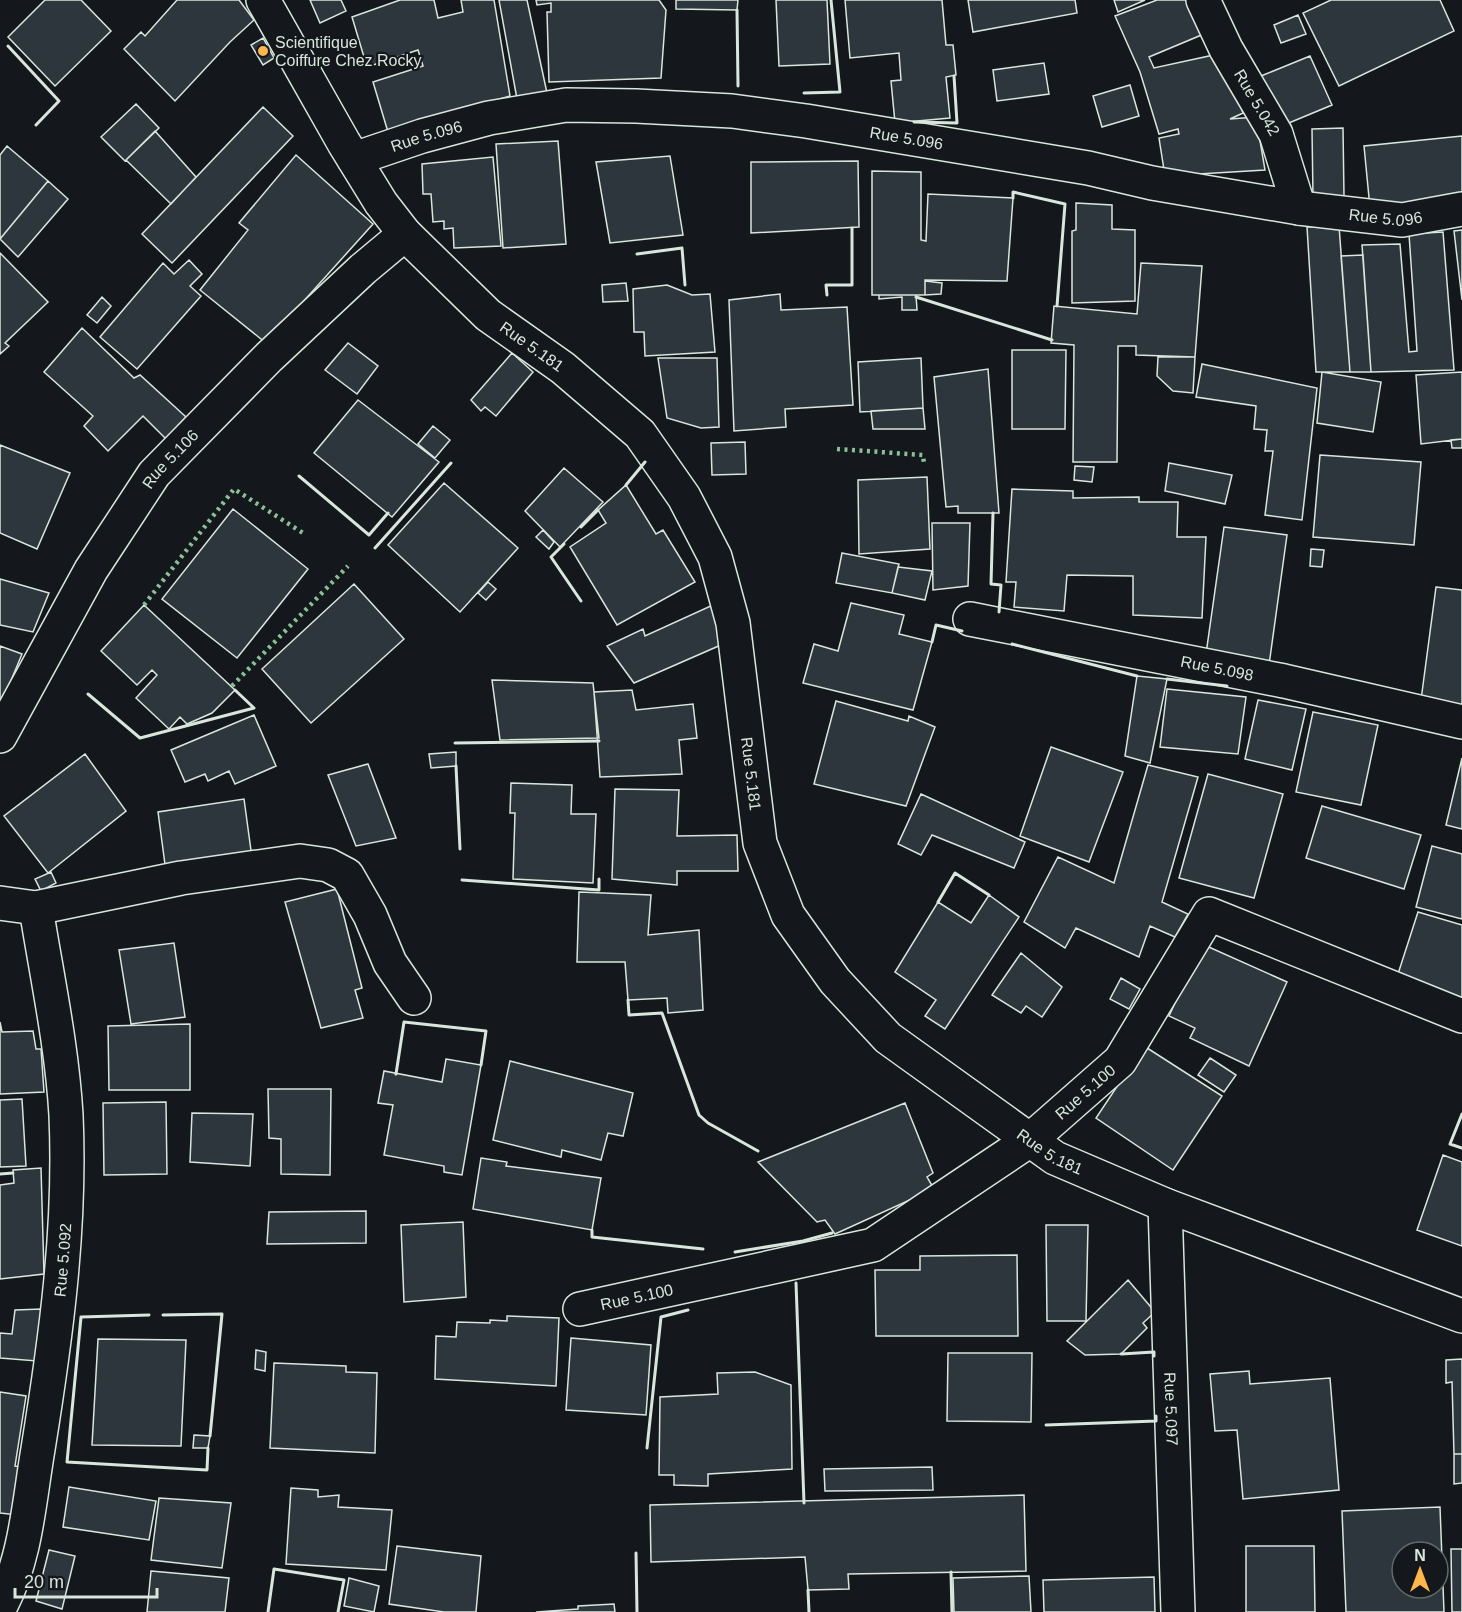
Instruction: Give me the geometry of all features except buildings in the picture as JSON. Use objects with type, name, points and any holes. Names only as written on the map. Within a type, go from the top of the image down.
[{"type":"street","name":"Rue 5.181","points":[[263,0],[354,159],[381,203],[405,234],[488,315],[563,368],[640,434],[684,497],[715,557],[733,623],[760,843],[788,915],[835,981],[888,1038],[1055,1158],[1166,1205],[1462,1316]]},
{"type":"street","name":"Rue 5.042","points":[[1203,0],[1226,49],[1276,134],[1299,208]]},
{"type":"street","name":"Rue 5.096","points":[[354,159],[455,127],[566,105],[732,111],[1088,168],[1152,183],[1299,208],[1402,220],[1462,209]]},
{"type":"street","name":"Rue 5.106","points":[[0,736],[91,570],[154,474],[269,357],[363,269],[405,234]]},
{"type":"street","name":"Rue 5.098","points":[[970,619],[1284,681],[1462,722]]},
{"type":"street","points":[[0,903],[36,908],[182,878],[300,861],[328,865],[347,875],[370,915],[390,963],[414,998]]},
{"type":"street","name":"Rue 5.092","points":[[0,1607],[8,1593],[22,1548],[58,1324],[67,1172],[61,1057],[36,908]]},
{"type":"street","name":"Rue 5.100","points":[[580,1309],[873,1245],[1030,1140],[1120,1061],[1209,914],[1462,1016]]},
{"type":"street","name":"Rue 5.097","points":[[1166,1205],[1178,1612]]},
{"type":"hedge","points":[[837,449],[923,455],[924,464]]},
{"type":"hedge","points":[[144,605],[234,489],[303,533]]},
{"type":"hedge","points":[[232,686],[348,566]]},
{"type":"wall","points":[[804,93],[840,92],[831,0]]},
{"type":"wall","points":[[737,10],[738,86]]},
{"type":"wall","points":[[8,46],[59,101],[36,125]]},
{"type":"wall","points":[[914,122],[957,123],[954,76]]},
{"type":"wall","points":[[1013,198],[1013,192],[1065,204],[1057,306]]},
{"type":"wall","points":[[827,295],[826,285],[852,285],[852,228]]},
{"type":"wall","points":[[637,254],[682,248],[685,285]]},
{"type":"wall","points":[[916,297],[1052,340]]},
{"type":"wall","points":[[626,485],[645,462]]},
{"type":"wall","points":[[375,548],[451,463]]},
{"type":"wall","points":[[299,476],[369,535],[388,513]]},
{"type":"wall","points":[[581,527],[598,510]]},
{"type":"wall","points":[[993,513],[991,584],[1001,585],[999,612]]},
{"type":"wall","points":[[564,544],[551,557],[581,601]]},
{"type":"wall","points":[[932,642],[936,625],[962,631]]},
{"type":"wall","points":[[1012,644],[1137,676]]},
{"type":"wall","points":[[1167,679],[1227,686]]},
{"type":"wall","points":[[88,694],[140,738],[254,708],[235,690]]},
{"type":"wall","points":[[455,743],[599,741]]},
{"type":"wall","points":[[456,766],[460,849]]},
{"type":"wall","points":[[938,902],[955,873],[989,895]]},
{"type":"wall","points":[[462,880],[599,890],[599,879]]},
{"type":"wall","points":[[628,1000],[629,1015],[662,1013],[699,1115],[708,1123],[758,1151]]},
{"type":"wall","points":[[396,1074],[404,1022],[486,1031],[481,1065]]},
{"type":"wall","points":[[1462,1114],[1450,1144],[1462,1148]]},
{"type":"wall","points":[[0,1174],[13,1173]]},
{"type":"wall","points":[[592,1230],[592,1237],[703,1249]]},
{"type":"wall","points":[[735,1252],[803,1241],[832,1233]]},
{"type":"wall","points":[[796,1283],[804,1503]]},
{"type":"wall","points":[[647,1448],[661,1317],[688,1310]]},
{"type":"wall","points":[[163,1315],[222,1314],[210,1436]]},
{"type":"wall","points":[[149,1315],[81,1317],[67,1462],[207,1470],[208,1448]]},
{"type":"wall","points":[[1121,1354],[1154,1352],[1154,1356]]},
{"type":"wall","points":[[1046,1425],[1156,1421],[1156,1416]]},
{"type":"wall","points":[[636,1553],[637,1612]]},
{"type":"wall","points":[[268,1612],[274,1569],[344,1580],[338,1612]]},
{"type":"wall","points":[[951,1572],[952,1612]]},
{"type":"wall","points":[[808,1590],[809,1612]]},
{"type":"place","name":"Scientifique Coiffure Chez Rocky","points":[[263,51]]}]
